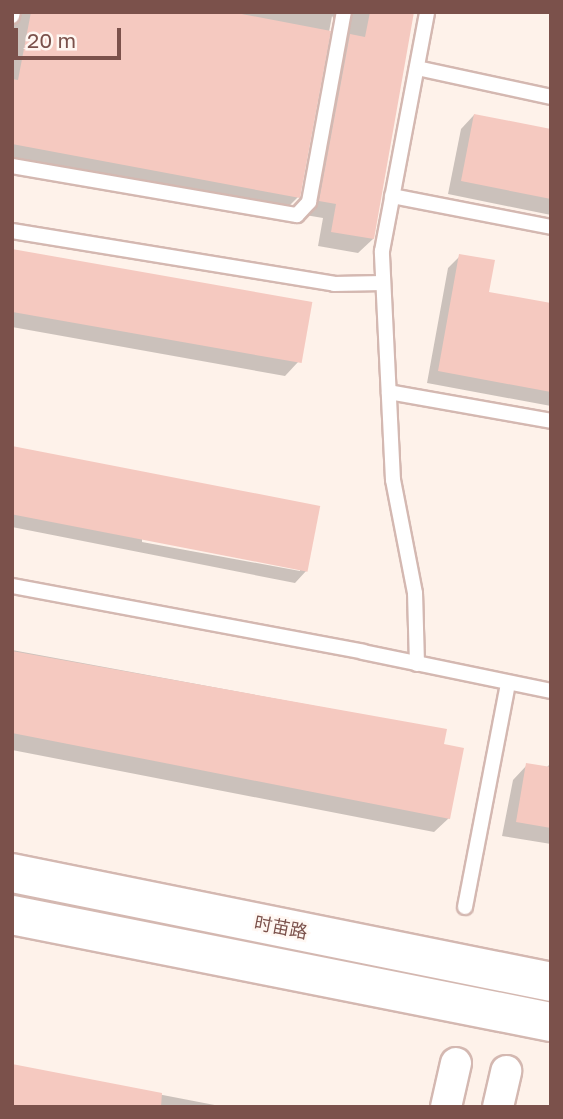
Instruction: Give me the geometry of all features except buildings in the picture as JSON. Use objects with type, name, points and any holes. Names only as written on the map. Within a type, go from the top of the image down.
[{"type":"street","name":"时苗路","points":[[12,873],[551,982]]},
{"type":"street","points":[[12,915],[551,1022]]},
{"type":"street","points":[[446,1107],[456,1063]]},
{"type":"street","points":[[498,1107],[506,1071]]},
{"type":"lane","points":[[12,166],[297,215],[309,202],[344,12]]},
{"type":"lane","points":[[417,664],[415,593],[393,480],[382,251],[427,12]]},
{"type":"lane","points":[[416,68],[551,97]]},
{"type":"lane","points":[[392,197],[551,227]]},
{"type":"lane","points":[[12,230],[334,284],[383,283]]},
{"type":"lane","points":[[388,392],[551,421]]},
{"type":"lane","points":[[12,586],[551,691]]},
{"type":"lane","points":[[465,907],[508,682]]}]
